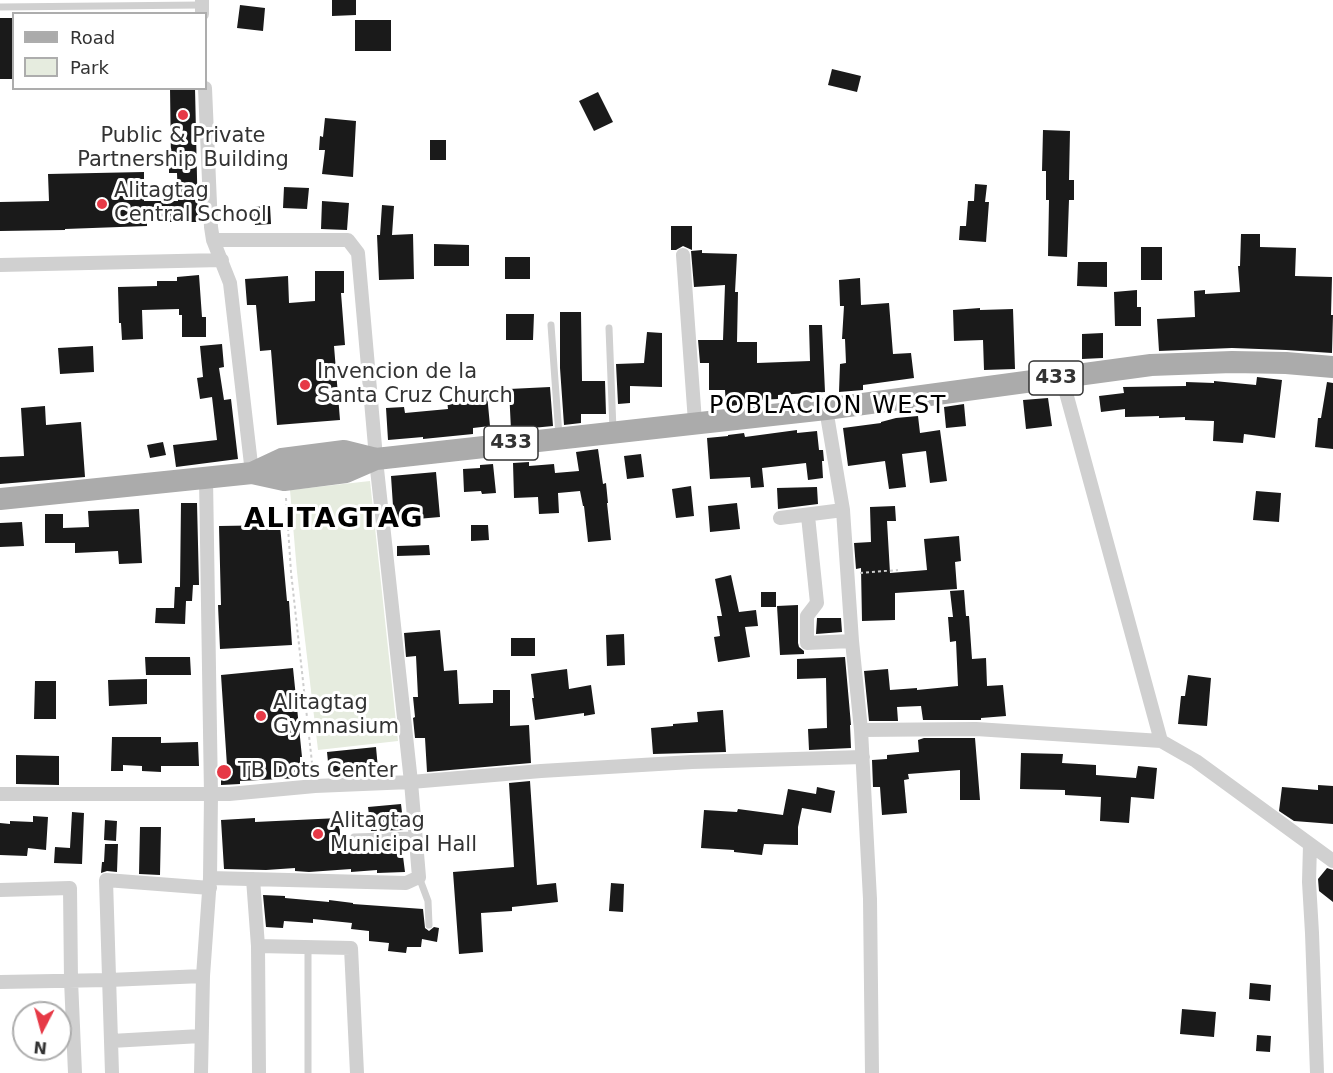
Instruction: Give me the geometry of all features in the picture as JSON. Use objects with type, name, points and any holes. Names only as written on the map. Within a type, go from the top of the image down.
[{"type":"main road","name":"433","points":[[0,499],[252,473],[284,480],[346,472],[376,459],[826,409],[1150,365],[1232,362],[1333,367]]},
{"type":"main road","name":"433","points":[[252,473],[282,459],[344,451],[376,459]]},
{"type":"street","points":[[205,90],[211,227],[213,240],[230,283],[252,473]]},
{"type":"street","points":[[112,1073],[106,880],[210,883],[253,879],[406,883],[419,877],[376,459],[358,253],[348,240],[213,240]]},
{"type":"street","points":[[683,255],[695,422]]},
{"type":"street","points":[[0,265],[222,260]]},
{"type":"street","points":[[1062,378],[1161,741]]},
{"type":"street","points":[[826,409],[843,510],[863,757],[870,899],[872,1073]]},
{"type":"street","points":[[201,1073],[210,883],[211,795],[206,478]]},
{"type":"street","points":[[780,518],[843,510]]},
{"type":"street","points":[[808,516],[817,603],[807,616],[807,643],[852,641]]},
{"type":"street","points":[[861,730],[976,729],[1161,741],[1196,761],[1333,861]]},
{"type":"street","points":[[0,794],[211,795],[541,771],[680,763],[863,757]]},
{"type":"street","points":[[1310,845],[1309,882],[1317,1073]]},
{"type":"street","points":[[253,879],[258,946],[259,1073]]},
{"type":"street","points":[[0,890],[70,888],[70,980],[75,1073]]},
{"type":"street","points":[[258,946],[351,948],[357,1073]]},
{"type":"street","points":[[0,982],[204,976]]},
{"type":"street","points":[[111,1041],[201,1036]]},
{"type":"lane","points":[[0,7],[202,6]]},
{"type":"lane","points":[[551,325],[559,438]]},
{"type":"lane","points":[[609,328],[614,432]]},
{"type":"lane","points":[[354,837],[414,835]]},
{"type":"lane","points":[[419,877],[428,901],[429,925]]},
{"type":"lane","points":[[308,946],[308,1073]]},
{"type":"path","points":[[284,480],[291,572],[315,786]]},
{"type":"path","points":[[848,574],[898,570]]},
{"type":"green space","points":[[370,481],[398,741],[318,750],[297,572],[290,490]]},
{"type":"building","points":[[332,0],[356,0],[356,15],[332,16]]},
{"type":"building","points":[[240,5],[265,8],[263,31],[237,28]]},
{"type":"building","points":[[0,18],[12,18],[12,79],[0,79]]},
{"type":"building","points":[[355,20],[391,20],[391,51],[355,51]]},
{"type":"building","points":[[832,69],[861,76],[857,92],[828,85]]},
{"type":"building","points":[[170,90],[195,90],[198,222],[147,222],[147,226],[0,231],[0,202],[49,201],[48,174],[144,172],[144,201],[178,201],[177,173],[169,173],[169,160],[171,160]]},
{"type":"building","points":[[598,92],[613,122],[594,131],[579,101]]},
{"type":"building","points":[[325,118],[356,121],[353,177],[322,174],[325,150],[319,150]]},
{"type":"building","points":[[1043,130],[1070,131],[1069,180],[1074,180],[1074,200],[1069,200],[1067,257],[1048,256],[1049,200],[1046,200],[1046,171],[1042,171]]},
{"type":"building","points":[[430,140],[446,140],[446,160],[430,160]]},
{"type":"building","points":[[975,184],[987,185],[985,202],[989,202],[986,242],[959,240],[960,226],[966,226],[968,201],[974,201]]},
{"type":"building","points":[[284,187],[309,188],[307,209],[283,208]]},
{"type":"building","points":[[322,201],[349,203],[347,230],[321,229]]},
{"type":"building","points":[[382,205],[394,206],[392,235],[413,234],[414,279],[379,280],[377,235],[380,235]]},
{"type":"building","points":[[270,206],[271,224],[255,225],[253,207]]},
{"type":"building","points":[[671,226],[692,226],[692,250],[683,246],[671,250]]},
{"type":"building","points":[[1241,234],[1260,234],[1260,247],[1296,248],[1295,276],[1332,277],[1332,353],[1232,348],[1159,351],[1157,319],[1195,317],[1194,291],[1205,290],[1205,294],[1240,292],[1238,266],[1240,266]]},
{"type":"building","points":[[434,244],[469,245],[469,266],[434,266]]},
{"type":"building","points":[[1141,247],[1162,247],[1162,280],[1141,280]]},
{"type":"building","points":[[702,250],[702,253],[737,254],[735,292],[738,292],[737,342],[757,342],[757,363],[810,361],[809,325],[822,325],[825,392],[778,395],[778,399],[737,401],[737,405],[726,407],[725,390],[709,390],[709,363],[700,363],[698,340],[723,340],[725,285],[694,287],[691,251]]},
{"type":"building","points":[[505,257],[530,257],[530,279],[505,279]]},
{"type":"building","points":[[1078,262],[1107,262],[1107,287],[1077,286]]},
{"type":"building","name":"Invencion de la Santa Cruz Church","points":[[315,271],[344,271],[344,293],[341,293],[345,345],[334,346],[340,420],[277,425],[271,350],[260,351],[256,305],[247,305],[245,279],[288,276],[289,303],[315,301]]},
{"type":"building","points":[[199,275],[202,317],[206,317],[206,337],[182,337],[182,315],[179,315],[179,309],[142,310],[143,339],[122,340],[118,287],[157,286],[157,281],[177,281],[177,277]]},
{"type":"building","points":[[860,278],[861,305],[889,303],[893,354],[911,353],[914,378],[863,385],[863,390],[839,392],[840,364],[846,363],[845,339],[842,339],[844,306],[840,306],[839,280]]},
{"type":"building","points":[[1137,290],[1137,307],[1141,307],[1141,326],[1115,326],[1114,292]]},
{"type":"building","points":[[980,308],[980,310],[1013,309],[1015,369],[984,370],[983,340],[954,341],[953,310]]},
{"type":"building","points":[[560,312],[581,312],[582,381],[605,381],[606,414],[581,414],[581,423],[564,425],[560,368]]},
{"type":"building","points":[[506,314],[534,314],[533,340],[506,340]]},
{"type":"building","points":[[647,332],[662,333],[662,387],[630,386],[630,403],[618,404],[616,364],[644,363]]},
{"type":"building","points":[[1103,333],[1103,358],[1082,359],[1082,334]]},
{"type":"building","points":[[222,344],[224,367],[219,368],[224,400],[231,399],[238,459],[176,467],[173,445],[217,440],[212,397],[200,399],[197,378],[203,377],[200,346]]},
{"type":"building","points":[[93,346],[94,372],[60,374],[58,348]]},
{"type":"building","points":[[1257,377],[1282,380],[1275,438],[1244,434],[1243,443],[1213,441],[1214,421],[1185,420],[1185,417],[1125,417],[1125,409],[1101,412],[1099,396],[1124,393],[1123,387],[1186,386],[1186,382],[1214,383],[1214,381],[1256,385]]},
{"type":"building","points":[[1327,382],[1333,383],[1333,449],[1315,447],[1318,418],[1321,418]]},
{"type":"building","points":[[550,387],[553,426],[511,430],[509,389]]},
{"type":"building","points":[[487,394],[490,426],[473,428],[473,434],[388,440],[386,408],[404,407],[405,413],[448,409],[447,399]]},
{"type":"building","points":[[1048,398],[1052,426],[1026,429],[1023,400]]},
{"type":"building","points":[[964,404],[966,426],[946,428],[944,407]]},
{"type":"building","points":[[45,406],[46,425],[81,422],[85,477],[0,484],[0,457],[24,456],[21,408]]},
{"type":"building","points":[[918,416],[920,433],[940,430],[947,481],[930,483],[926,451],[902,454],[906,487],[889,489],[885,461],[848,466],[843,428]]},
{"type":"building","points":[[797,430],[797,433],[817,431],[819,450],[823,450],[823,478],[808,480],[806,463],[762,468],[764,487],[751,488],[750,477],[710,479],[707,438],[744,433],[745,437]]},
{"type":"building","points":[[163,442],[166,455],[150,458],[147,445]]},
{"type":"building","points":[[598,449],[603,484],[606,483],[611,540],[588,542],[580,491],[558,493],[559,513],[539,514],[538,497],[514,498],[513,463],[529,462],[529,466],[554,464],[555,473],[579,471],[576,452]]},
{"type":"building","points":[[641,454],[644,477],[627,479],[624,456]]},
{"type":"building","points":[[493,464],[496,493],[464,492],[463,469],[480,468],[480,465]]},
{"type":"building","points":[[436,472],[440,517],[394,521],[391,476]]},
{"type":"building","points":[[691,486],[694,516],[676,518],[672,489]]},
{"type":"building","points":[[817,487],[818,504],[778,509],[777,488]]},
{"type":"building","points":[[1256,491],[1281,493],[1279,522],[1253,520]]},
{"type":"building","points":[[181,503],[197,503],[199,585],[193,585],[192,601],[186,601],[185,624],[155,623],[156,608],[174,608],[175,587],[180,587]]},
{"type":"building","points":[[737,503],[740,529],[710,532],[708,506]]},
{"type":"building","points":[[895,506],[896,521],[887,521],[890,573],[927,570],[924,539],[959,536],[961,561],[955,562],[957,589],[895,593],[895,620],[862,621],[861,568],[856,569],[854,543],[871,542],[870,507]]},
{"type":"building","points":[[139,509],[142,563],[119,564],[118,551],[75,553],[75,543],[45,543],[45,514],[63,514],[63,528],[89,527],[88,511]]},
{"type":"building","points":[[22,522],[24,546],[0,547],[0,523]]},
{"type":"building","points":[[280,525],[292,645],[220,649],[219,526]]},
{"type":"building","points":[[471,525],[488,525],[489,540],[471,541]]},
{"type":"building","points":[[429,545],[430,555],[397,556],[397,546]]},
{"type":"building","points":[[731,575],[739,612],[756,610],[758,626],[745,627],[750,657],[718,662],[714,637],[720,636],[717,616],[722,616],[715,579]]},
{"type":"building","points":[[964,590],[966,616],[969,616],[972,659],[986,658],[987,686],[1003,685],[1006,716],[981,718],[981,720],[923,720],[921,706],[897,707],[898,721],[869,721],[864,671],[888,669],[890,690],[958,686],[956,641],[950,642],[948,617],[953,617],[950,591]]},
{"type":"building","points":[[761,592],[776,592],[776,607],[761,607]]},
{"type":"building","points":[[798,605],[798,643],[804,654],[780,655],[777,606]]},
{"type":"building","points":[[817,618],[841,618],[842,632],[816,634]]},
{"type":"building","points":[[440,630],[444,671],[457,670],[459,704],[493,703],[493,690],[510,690],[510,726],[529,725],[531,763],[427,772],[425,738],[415,738],[413,718],[415,717],[413,697],[418,697],[416,656],[406,657],[404,633]]},
{"type":"building","points":[[624,634],[625,665],[607,666],[606,635]]},
{"type":"building","points":[[511,638],[535,638],[535,656],[511,656]]},
{"type":"building","points":[[145,657],[190,657],[191,675],[146,675]]},
{"type":"building","points":[[845,657],[851,748],[809,750],[808,729],[827,728],[826,678],[797,679],[797,659]]},
{"type":"building","name":"Alitagtag Gymnasium","points":[[293,668],[302,757],[300,757],[300,778],[240,781],[240,784],[221,785],[221,766],[227,766],[221,675]]},
{"type":"building","points":[[567,669],[569,689],[591,685],[595,714],[584,716],[584,713],[535,720],[531,674]]},
{"type":"building","points":[[1188,675],[1211,678],[1207,726],[1178,724],[1181,696],[1185,696]]},
{"type":"building","points":[[147,679],[147,704],[109,706],[108,680]]},
{"type":"building","points":[[35,681],[56,681],[56,719],[34,719]]},
{"type":"building","points":[[723,710],[726,752],[653,754],[651,728],[698,722],[697,712]]},
{"type":"building","points":[[112,737],[161,737],[161,743],[198,742],[199,766],[161,766],[161,772],[142,771],[142,766],[123,765],[123,771],[111,771]]},
{"type":"building","points":[[975,738],[980,800],[960,800],[960,770],[908,774],[909,779],[904,780],[907,813],[882,815],[880,787],[873,787],[872,760],[887,759],[887,755],[919,752],[918,740]]},
{"type":"building","points":[[376,747],[378,769],[329,772],[327,752]]},
{"type":"building","points":[[1021,753],[1063,754],[1062,763],[1096,765],[1096,775],[1136,778],[1138,766],[1157,768],[1154,799],[1131,797],[1129,823],[1100,821],[1101,797],[1065,795],[1065,790],[1020,789]]},
{"type":"building","points":[[16,755],[59,756],[59,785],[16,784]]},
{"type":"building","points":[[530,781],[537,885],[556,883],[558,902],[512,907],[512,911],[481,913],[483,952],[459,954],[453,872],[514,867],[509,783]]},
{"type":"building","points":[[1318,785],[1333,786],[1333,824],[1294,821],[1279,811],[1282,787],[1318,790]]},
{"type":"building","points":[[817,787],[835,791],[831,813],[802,808],[798,827],[798,845],[764,844],[762,855],[701,848],[704,810],[737,812],[738,809],[783,815],[788,789],[816,794]]},
{"type":"building","points":[[401,804],[404,830],[371,831],[368,807]]},
{"type":"building","points":[[72,812],[84,813],[82,864],[54,863],[55,847],[70,848]]},
{"type":"building","points":[[33,816],[48,817],[46,850],[28,848],[27,856],[0,855],[0,823],[33,822]]},
{"type":"building","points":[[255,818],[255,822],[339,818],[341,849],[346,851],[373,849],[372,842],[401,841],[405,872],[377,873],[377,870],[351,872],[351,869],[309,872],[295,871],[295,868],[224,869],[221,820]]},
{"type":"building","points":[[105,820],[117,821],[116,841],[104,840]]},
{"type":"building","points":[[140,827],[161,827],[160,875],[139,874]]},
{"type":"building","points":[[105,844],[118,844],[117,872],[101,873]]},
{"type":"building","points":[[1327,868],[1333,870],[1333,902],[1319,891],[1318,879]]},
{"type":"building","points":[[611,883],[624,884],[623,912],[609,911]]},
{"type":"building","points":[[263,895],[423,909],[425,928],[429,931],[434,927],[439,928],[437,942],[422,939],[421,947],[407,947],[406,953],[388,951],[389,943],[369,941],[369,931],[351,929],[352,923],[313,919],[313,923],[284,921],[283,928],[266,927]]},
{"type":"building","points":[[1250,983],[1271,985],[1270,1001],[1249,999]]},
{"type":"building","points":[[1182,1009],[1216,1012],[1214,1037],[1180,1034]]},
{"type":"building","points":[[1257,1035],[1271,1036],[1270,1052],[1256,1051]]},
{"type":"place","name":"Public & Private Partnership Building","points":[[183,115]]},
{"type":"place","name":"Alitagtag Central School","points":[[102,204]]},
{"type":"place","name":"Invencion de la Santa Cruz Church","points":[[305,385]]},
{"type":"place","name":"Alitagtag Gymnasium","points":[[261,716]]},
{"type":"place","name":"TB Dots Center","points":[[224,772]]},
{"type":"place","name":"Alitagtag Municipal Hall","points":[[318,834]]},
{"type":"district","name":"POBLACION WEST","points":[[828,407]]},
{"type":"district","name":"ALITAGTAG","points":[[334,520]]}]
